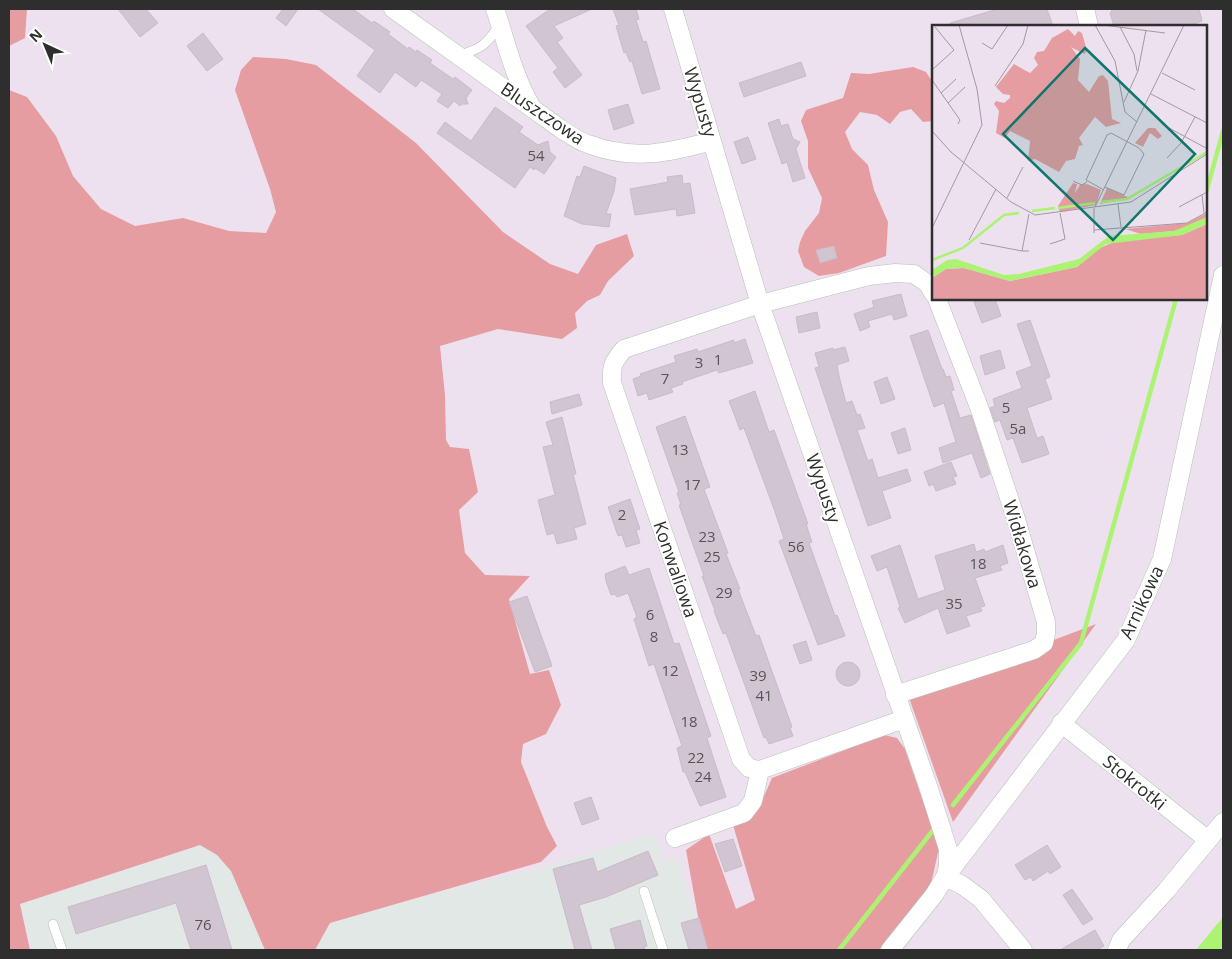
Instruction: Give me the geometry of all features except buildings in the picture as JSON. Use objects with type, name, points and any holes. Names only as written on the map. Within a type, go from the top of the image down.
[{"type":"street","name":"Bluszczowa","points":[[393,9],[561,129],[587,144],[636,155],[674,151],[712,141]]},
{"type":"street","name":"Wypusty","points":[[673,9],[760,304],[928,786],[948,849],[948,867],[945,878],[890,950]]},
{"type":"street","points":[[1085,9],[1088,25]]},
{"type":"street","points":[[497,16],[522,90],[533,109]]},
{"type":"street","points":[[760,304],[869,276],[895,273],[914,274],[928,284],[932,291]]},
{"type":"street","name":"Arnikowa","points":[[945,878],[1061,722],[1126,640],[1162,559],[1223,275]]},
{"type":"street","name":"Widłakowa","points":[[895,695],[1034,650],[1044,643],[1046,633],[1046,622],[1016,519],[979,407],[937,300]]},
{"type":"street","name":"Konwaliowa","points":[[760,304],[624,350],[616,358],[611,369],[612,383],[741,759],[749,768],[760,770]]},
{"type":"street","points":[[675,838],[744,813],[753,801],[760,770],[904,719]]},
{"type":"street","name":"Stokrotki","points":[[1061,722],[1208,840]]},
{"type":"street","points":[[1117,950],[1121,940],[1166,892],[1223,822]]},
{"type":"street","points":[[945,878],[962,885],[981,899],[1023,950]]},
{"type":"lane","points":[[459,55],[475,51],[490,40],[497,16]]},
{"type":"lane","points":[[644,891],[663,950]]},
{"type":"lane","points":[[53,924],[62,950]]},
{"type":"shaded area","points":[[9,9],[27,9],[25,38],[9,46]]},
{"type":"shaded area","points":[[253,57],[286,59],[316,65],[416,143],[503,232],[550,264],[578,274],[596,245],[627,234],[634,256],[608,281],[600,295],[587,301],[575,313],[577,328],[562,339],[498,329],[440,346],[445,395],[446,440],[450,447],[469,449],[478,492],[459,510],[465,553],[485,575],[530,576],[509,599],[530,674],[549,670],[561,705],[546,734],[523,744],[521,762],[547,827],[557,846],[541,862],[330,923],[315,950],[265,950],[231,871],[217,855],[200,845],[20,904],[30,950],[9,950],[9,90],[27,97],[56,136],[73,176],[101,209],[135,226],[183,218],[229,231],[266,233],[276,212],[270,189],[235,90],[241,70]]},
{"type":"shaded area","points":[[913,67],[926,72],[932,81],[932,121],[923,122],[911,109],[900,112],[890,124],[877,115],[860,112],[845,132],[852,149],[868,165],[874,190],[888,222],[886,256],[839,273],[819,276],[804,267],[798,251],[805,231],[819,213],[822,198],[808,168],[808,141],[801,121],[806,110],[843,98],[851,73],[869,74]]},
{"type":"shaded area","points":[[1096,624],[953,822],[908,695]]},
{"type":"shaded area","points":[[884,735],[897,738],[905,749],[939,848],[931,884],[879,950],[704,950],[686,850],[709,834],[736,909],[755,900],[733,825],[757,812],[772,778]]},
{"type":"shaded area","points":[[252,829],[289,950],[33,950],[20,904]]},
{"type":"shaded area","points":[[655,833],[664,862],[678,858],[706,950],[315,950],[330,923],[443,891],[540,868]]},
{"type":"shaded area","points":[[1223,917],[1223,950],[1196,950]]},
{"type":"waterway","points":[[1207,189],[1223,131]]},
{"type":"waterway","points":[[953,805],[1081,643],[1176,300]]},
{"type":"waterway","points":[[839,950],[934,829]]}]
